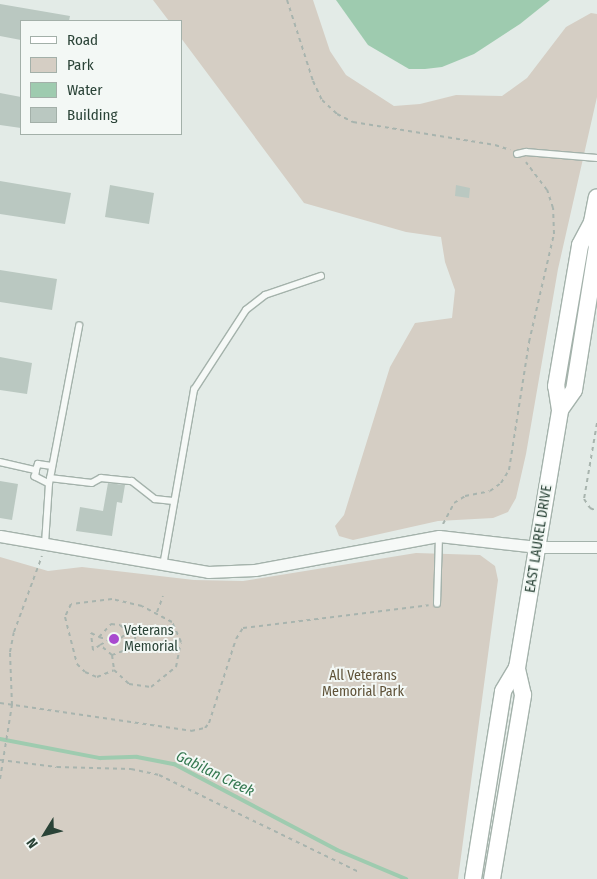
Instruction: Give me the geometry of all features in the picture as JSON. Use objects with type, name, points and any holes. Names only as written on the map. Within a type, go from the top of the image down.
[{"type":"main road","name":"EAST LAUREL DRIVE","points":[[492,879],[523,695],[517,668],[560,410],[556,386],[580,245],[592,222],[597,197]]},
{"type":"main road","name":"EAST LAUREL DRIVE","points":[[473,879],[503,691],[517,668]]},
{"type":"street","points":[[0,536],[163,566],[208,572],[255,570],[440,536],[537,547],[597,547]]},
{"type":"lane","points":[[517,154],[526,152],[597,158]]},
{"type":"lane","points":[[163,566],[194,390],[246,310],[265,295],[321,276]]},
{"type":"lane","points":[[45,544],[49,481],[78,326]]},
{"type":"lane","points":[[0,462],[36,470]]},
{"type":"lane","points":[[52,466],[38,464],[35,478],[49,481],[92,483],[101,478],[132,481],[155,499],[173,501]]},
{"type":"lane","points":[[437,604],[440,536]]},
{"type":"path","points":[[287,0],[313,81],[322,100],[337,114],[353,122],[495,145],[517,154],[547,190],[553,208],[554,234],[529,342],[509,470],[502,483],[490,491],[465,496],[454,503],[445,516],[440,536]]},
{"type":"path","points":[[597,423],[584,500],[590,508],[597,511]]},
{"type":"path","points":[[0,779],[1,760],[12,706],[10,652],[14,632],[45,544]]},
{"type":"path","points":[[157,613],[163,596]]},
{"type":"path","points":[[100,645],[112,654],[114,670],[129,684],[144,688],[158,684],[176,667],[181,650],[179,634],[172,622],[142,606],[112,599],[80,600],[68,607],[65,617],[81,669],[97,677],[114,670]]},
{"type":"path","points":[[0,703],[191,731],[204,728],[209,723],[236,638],[243,628],[437,604]]},
{"type":"path","points":[[100,637],[111,624],[120,625],[128,632]]},
{"type":"path","points":[[108,640],[91,633],[93,650],[108,640],[121,638],[134,627],[136,647],[121,638]]},
{"type":"path","points":[[112,654],[123,651],[130,643]]},
{"type":"path","points":[[1,760],[131,769],[159,775],[359,872]]},
{"type":"green space","points":[[153,0],[313,0],[330,51],[346,75],[394,106],[420,104],[456,95],[502,96],[527,78],[566,27],[591,13],[597,14],[597,97],[558,269],[526,454],[516,498],[508,512],[493,518],[438,521],[353,540],[339,536],[335,526],[344,515],[390,367],[415,323],[452,318],[455,290],[445,262],[441,237],[406,232],[304,203],[182,39],[182,20],[168,20]]},
{"type":"green space","name":"All Veterans Memorial Park","points":[[416,553],[480,555],[495,566],[498,580],[458,879],[0,879],[0,557],[48,571],[82,567],[194,580],[243,581]]},
{"type":"water","points":[[336,0],[550,0],[520,24],[474,54],[442,67],[409,69],[368,45]]},
{"type":"building","points":[[0,4],[70,16],[69,20],[20,20],[20,40],[0,36]]},
{"type":"building","points":[[0,93],[20,97],[20,128],[0,125]]},
{"type":"building","points":[[0,181],[71,193],[65,224],[0,214]]},
{"type":"building","points":[[110,185],[154,193],[149,224],[105,217]]},
{"type":"building","points":[[456,185],[470,188],[469,198],[455,196]]},
{"type":"building","points":[[0,270],[57,279],[52,310],[0,302]]},
{"type":"building","points":[[0,357],[32,363],[27,394],[0,390]]},
{"type":"building","points":[[0,481],[18,484],[12,520],[0,518]]},
{"type":"building","points":[[108,483],[125,485],[122,503],[117,502],[112,536],[76,531],[80,507],[103,511]]},
{"type":"waterway","name":"Gabilan Creek","points":[[0,739],[100,758],[137,757],[174,764],[337,850],[406,879]]},
{"type":"place","name":"Veterans Memorial","points":[[114,639]]}]
